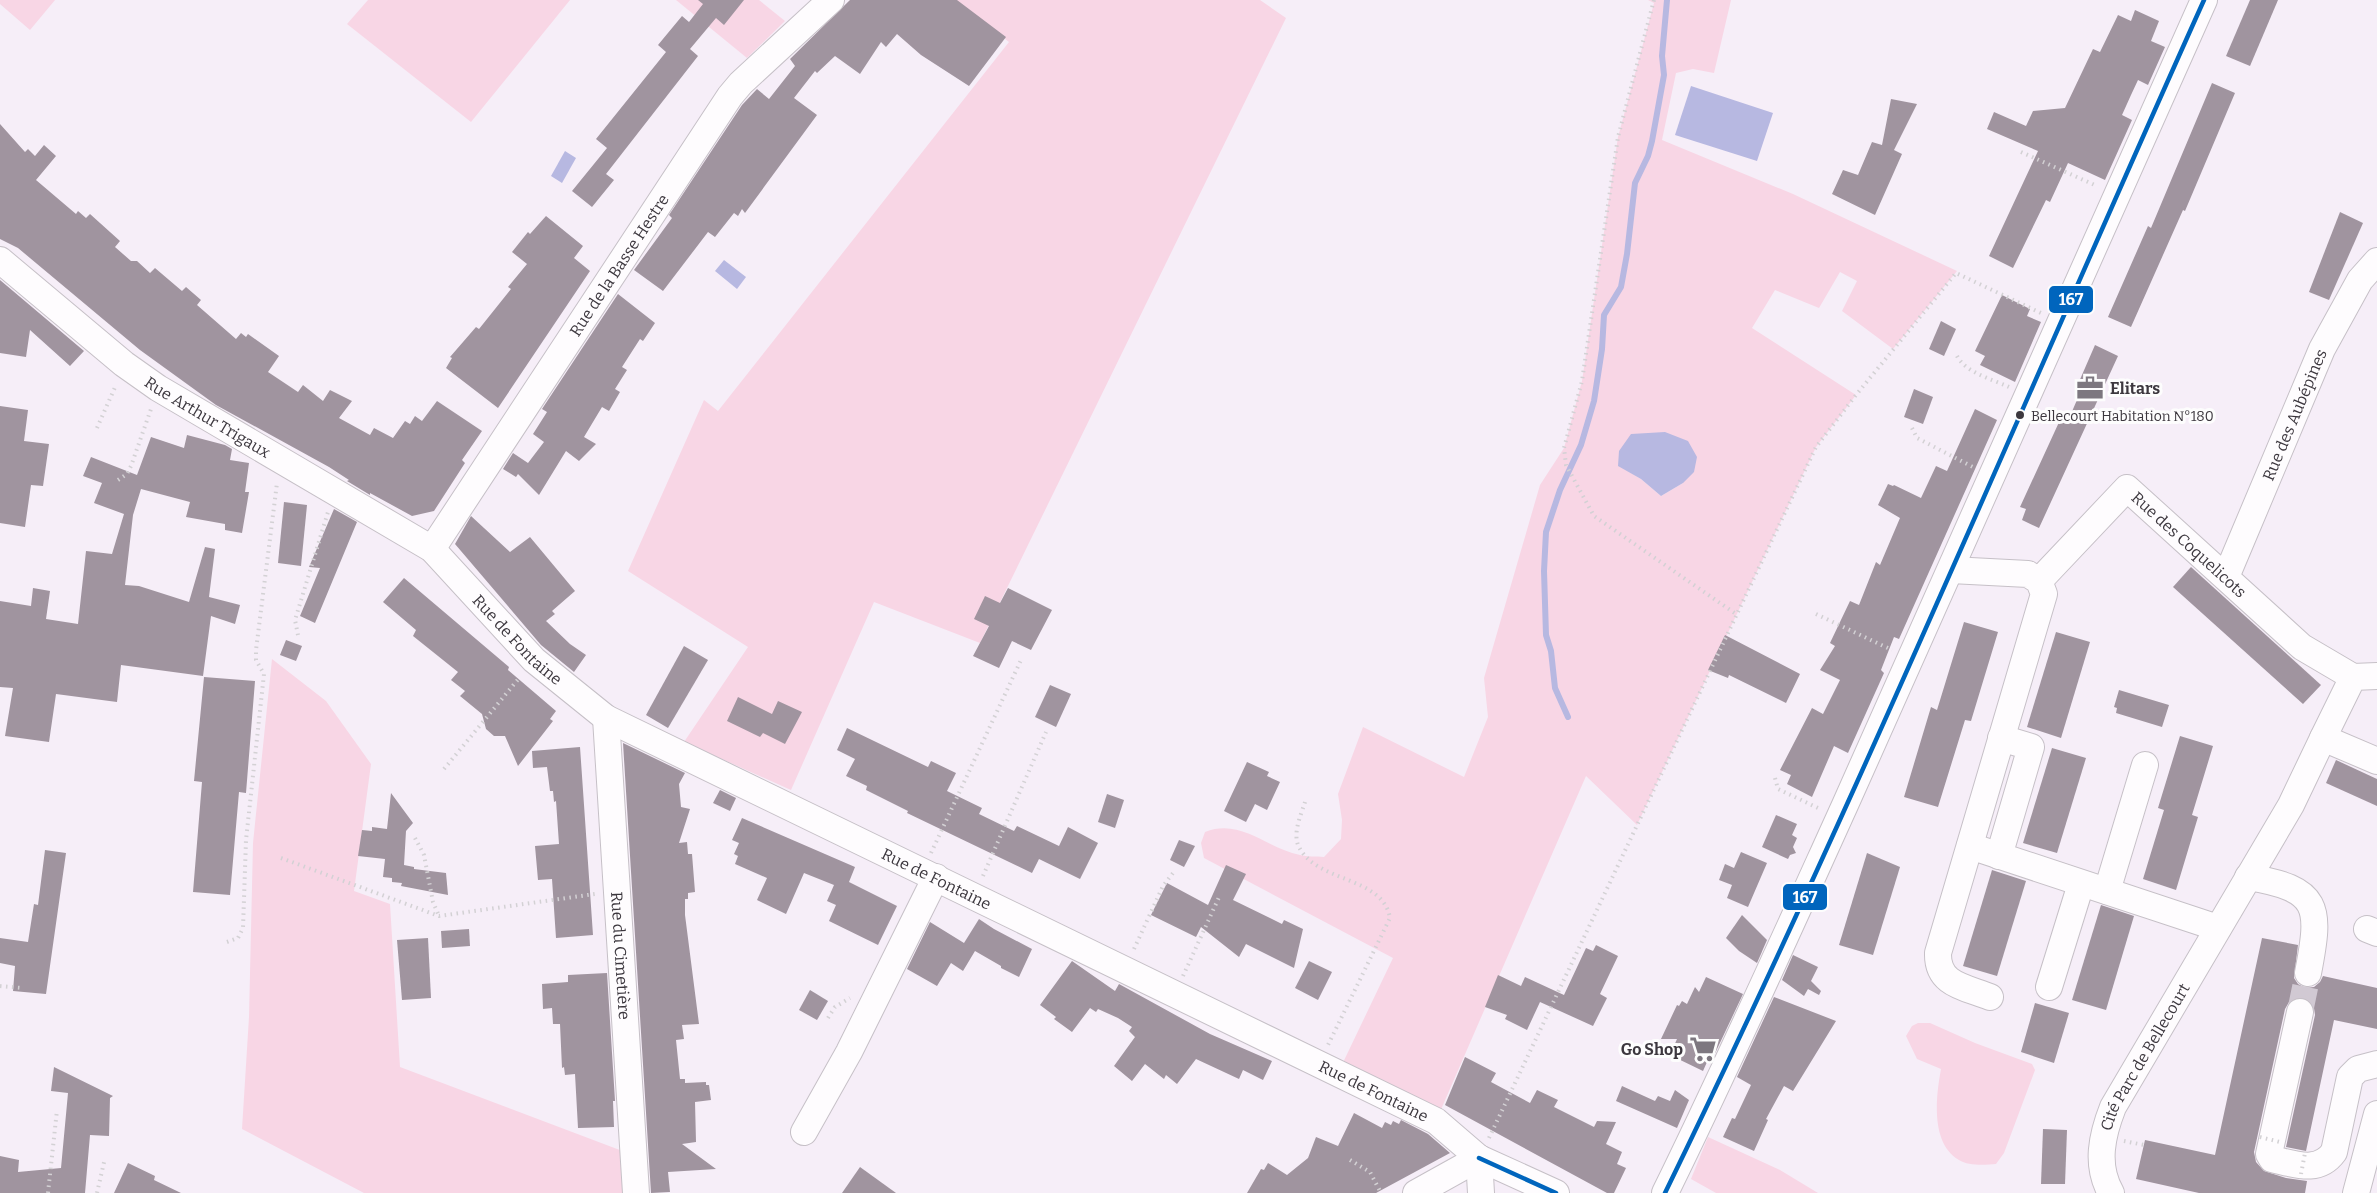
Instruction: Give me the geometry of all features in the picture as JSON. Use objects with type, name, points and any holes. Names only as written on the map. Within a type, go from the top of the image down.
[{"type":"street","name":"Rue de la Basse Hestre","points":[[432,549],[725,103],[741,83],[831,0]]},
{"type":"street","points":[[1665,1193],[1718,1086],[1911,659],[2204,0]]},
{"type":"street","name":"Rue Arthur Trigaux","points":[[0,260],[124,364],[158,388],[333,493],[432,549]]},
{"type":"street","name":"Rue des Aubépines","points":[[2226,577],[2322,349],[2360,280],[2377,261]]},
{"type":"street","name":"Rue des Coquelicots","points":[[2039,581],[2127,488],[2302,647],[2365,676],[2323,738]]},
{"type":"street","name":"Rue de Fontaine","points":[[432,549],[534,660],[606,718],[1437,1121],[1479,1158],[1556,1193]]},
{"type":"street","points":[[1951,570],[2028,574],[2039,581],[2044,594],[1938,953],[1939,971],[1950,981],[1990,997]]},
{"type":"street","name":"Rue du Cimetière","points":[[606,718],[636,1193]]},
{"type":"street","points":[[1999,856],[2031,747],[2001,738]]},
{"type":"street","points":[[2323,738],[2377,761]]},
{"type":"street","name":"Cité Parc de Bellecourt","points":[[2109,1192],[2103,1173],[2101,1152],[2105,1125],[2113,1107],[2291,805],[2323,738]]},
{"type":"street","points":[[2107,891],[2145,765]]},
{"type":"street","points":[[1970,846],[2218,928]]},
{"type":"street","points":[[804,1132],[849,1052],[929,874]]},
{"type":"street","points":[[2248,877],[2277,882],[2305,897],[2315,913],[2314,944],[2308,973]]},
{"type":"street","points":[[2049,987],[2081,884]]},
{"type":"street","points":[[2300,1012],[2270,1140],[2269,1154],[2272,1159],[2318,1166],[2328,1160],[2334,1152],[2350,1077],[2358,1069],[2377,1064]]},
{"type":"street","points":[[2356,1193],[2377,1114]]},
{"type":"street","points":[[1416,1193],[1479,1158],[1480,1193]]},
{"type":"path","points":[[1654,0],[1618,137],[1581,381],[1564,448],[1566,465],[1594,516],[1736,614]]},
{"type":"path","points":[[2021,152],[2116,194]]},
{"type":"path","points":[[1479,1158],[1816,447],[1856,394],[1956,273],[2060,321]]},
{"type":"path","points":[[1957,356],[1970,369],[2027,395]]},
{"type":"path","points":[[97,428],[124,364]]},
{"type":"path","points":[[118,480],[127,474],[131,466],[158,388]]},
{"type":"path","points":[[1912,428],[1917,438],[1992,476]]},
{"type":"path","points":[[227,942],[238,938],[243,928],[246,840],[264,674],[256,660],[256,650],[280,461]]},
{"type":"path","points":[[298,635],[295,620],[333,493]]},
{"type":"path","points":[[1816,614],[1911,659]]},
{"type":"path","points":[[444,770],[534,660]]},
{"type":"path","points":[[929,874],[1021,660]]},
{"type":"path","points":[[974,896],[1046,732]]},
{"type":"path","points":[[1775,778],[1778,789],[1839,818]]},
{"type":"path","points":[[1305,802],[1297,830],[1298,846],[1313,863],[1373,893],[1386,902],[1390,918],[1319,1064]]},
{"type":"path","points":[[415,838],[424,855],[433,902],[439,916]]},
{"type":"path","points":[[281,858],[439,916],[576,896],[617,893]]},
{"type":"path","points":[[1124,969],[1163,886],[1173,873]]},
{"type":"path","points":[[1173,993],[1193,956],[1220,895]]},
{"type":"path","points":[[0,986],[22,988]]},
{"type":"path","points":[[48,1193],[57,1110]]},
{"type":"path","points":[[97,1193],[105,1158]]},
{"type":"path","points":[[1350,1160],[1370,1172],[1381,1193]]},
{"type":"shaded area","points":[[0,0],[55,0],[30,30],[0,4]]},
{"type":"shaded area","points":[[368,0],[570,0],[471,122],[347,24]]},
{"type":"shaded area","points":[[676,0],[759,0],[785,21],[747,58]]},
{"type":"shaded area","points":[[955,0],[1260,0],[1286,18],[980,643],[874,602],[791,790],[684,742],[748,647],[628,571],[704,400],[718,411],[1009,42]]},
{"type":"shaded area","points":[[1648,0],[1731,0],[1714,73],[1693,69],[1676,73],[1662,140],[1793,194],[1957,271],[1893,349],[1842,311],[1857,281],[1840,272],[1819,308],[1775,290],[1752,328],[1856,395],[1816,447],[1637,825],[1586,776],[1436,1121],[1338,1073],[1393,958],[1204,858],[1201,843],[1205,832],[1230,829],[1242,831],[1303,856],[1324,857],[1341,839],[1342,820],[1338,794],[1363,727],[1464,777],[1488,717],[1484,678],[1540,485],[1564,448],[1582,381],[1618,137],[1654,3]],"holes":[[[1618,465],[1683,483],[1661,496],[1641,479]]]},
{"type":"shaded area","points":[[272,659],[326,701],[371,764],[354,891],[390,904],[400,1067],[633,1155],[636,1193],[364,1193],[242,1129],[249,1017],[253,843]]},
{"type":"shaded area","points":[[1918,1023],[1930,1023],[2032,1064],[2035,1070],[2004,1153],[1996,1164],[1977,1165],[1963,1162],[1950,1152],[1943,1142],[1937,1118],[1941,1069],[1917,1059],[1906,1036],[1912,1026]]},
{"type":"shaded area","points":[[1708,1137],[1780,1170],[1818,1193],[1716,1193],[1691,1179]]},
{"type":"water","points":[[1691,86],[1773,113],[1757,161],[1675,135]]},
{"type":"water","points":[[565,151],[576,158],[562,183],[551,176]]},
{"type":"water","points":[[724,260],[746,277],[737,289],[715,271]]},
{"type":"water","points":[[1665,432],[1688,441],[1697,457],[1694,472],[1683,483],[1661,496],[1641,479],[1618,466],[1619,451],[1631,434]]},
{"type":"building","points":[[698,0],[744,0],[724,25],[716,18],[690,49],[698,56],[606,174],[614,180],[592,207],[572,191],[607,148],[596,139],[666,52],[658,45],[682,16],[689,22],[703,4]]},
{"type":"building","points":[[850,0],[957,0],[1006,37],[969,86],[921,55],[897,34],[886,47],[881,42],[860,74],[835,56],[817,73],[815,71],[794,98],[817,115],[745,213],[742,209],[738,216],[734,213],[715,237],[708,232],[663,291],[634,270],[672,218],[669,215],[742,105],[757,89],[769,99],[795,66],[790,59]]},
{"type":"building","points":[[2250,0],[2278,0],[2250,66],[2226,56]]},
{"type":"building","points":[[2135,10],[2159,21],[2151,41],[2165,47],[2148,85],[2138,80],[2131,95],[2122,115],[2132,120],[2105,180],[2068,163],[2050,202],[2046,200],[2013,268],[1989,256],[2038,151],[1987,129],[1994,112],[2026,126],[2033,111],[2065,108],[2093,49],[2100,52],[2118,15],[2131,21]]},
{"type":"building","points":[[2212,83],[2235,93],[2185,211],[2183,210],[2131,327],[2108,317],[2148,226],[2151,228]]},
{"type":"building","points":[[1891,99],[1917,104],[1894,150],[1902,154],[1875,215],[1832,194],[1843,170],[1858,175],[1872,142],[1882,145]]},
{"type":"building","points":[[0,124],[25,152],[28,149],[35,156],[44,145],[56,156],[36,180],[76,214],[78,211],[86,218],[90,214],[120,241],[115,247],[131,261],[137,261],[150,273],[155,268],[182,291],[186,287],[201,300],[197,305],[236,339],[241,333],[246,337],[248,334],[279,356],[268,372],[298,392],[303,385],[323,401],[330,390],[352,401],[339,418],[370,435],[374,428],[393,438],[405,421],[410,424],[415,416],[422,421],[437,401],[482,431],[462,460],[465,463],[434,511],[412,516],[370,493],[370,495],[329,467],[216,405],[140,350],[18,248],[0,239]]},
{"type":"building","points":[[2340,212],[2363,223],[2329,300],[2309,292]]},
{"type":"building","points":[[546,216],[583,246],[574,258],[590,271],[498,408],[446,368],[452,358],[450,357],[476,327],[479,329],[511,289],[508,287],[527,264],[512,252],[528,232],[530,234]]},
{"type":"building","points":[[0,280],[84,351],[70,366],[30,330],[26,357],[0,353]]},
{"type":"building","points":[[618,294],[655,323],[643,341],[640,339],[622,367],[627,370],[615,389],[620,392],[609,411],[602,407],[584,437],[596,444],[579,461],[566,451],[539,495],[518,474],[516,477],[503,469],[513,453],[528,463],[544,442],[533,434],[547,412],[542,409]]},
{"type":"building","points":[[2002,295],[2030,309],[2027,316],[2041,322],[2015,382],[1980,365],[1985,356],[1975,351]]},
{"type":"building","points":[[1941,321],[1956,329],[1944,356],[1929,349]]},
{"type":"building","points":[[2095,345],[2118,356],[2039,528],[2022,520],[2026,509],[2020,507],[2060,420],[2067,423],[2080,393],[2075,391]]},
{"type":"building","points":[[1914,389],[1933,397],[1923,424],[1904,417]]},
{"type":"building","points":[[0,406],[28,410],[24,441],[49,444],[43,486],[31,485],[25,527],[0,523]]},
{"type":"building","points":[[1975,409],[1997,420],[1899,639],[1894,637],[1881,670],[1884,673],[1848,753],[1834,746],[1812,797],[1787,784],[1791,775],[1780,770],[1812,708],[1823,714],[1840,680],[1820,670],[1835,646],[1830,643],[1850,601],[1859,605],[1876,562],[1880,565],[1900,518],[1878,505],[1888,484],[1921,498],[1936,466],[1947,471]]},
{"type":"building","points":[[187,435],[225,445],[232,449],[230,460],[249,463],[245,492],[249,492],[242,533],[225,530],[225,524],[186,517],[190,502],[141,489],[133,515],[125,585],[139,586],[189,602],[205,547],[215,549],[209,597],[240,605],[235,624],[211,616],[203,676],[121,665],[117,702],[56,694],[49,742],[5,736],[13,688],[0,687],[0,601],[31,606],[33,588],[50,591],[46,619],[78,624],[86,551],[112,554],[124,514],[94,503],[102,483],[83,476],[91,457],[137,475],[151,437],[184,448]]},
{"type":"building","points":[[284,502],[307,505],[301,566],[278,563]]},
{"type":"building","points":[[334,509],[357,522],[315,623],[300,616],[320,568],[309,567]]},
{"type":"building","points":[[471,516],[510,552],[530,537],[575,591],[552,611],[555,614],[546,621],[570,644],[586,655],[574,672],[541,645],[455,544]]},
{"type":"building","points":[[2191,567],[2321,685],[2303,704],[2173,587]]},
{"type":"building","points":[[404,578],[509,667],[508,670],[556,711],[550,719],[553,721],[518,766],[505,736],[494,736],[486,729],[482,714],[460,696],[465,691],[451,680],[458,672],[413,636],[416,630],[383,602]]},
{"type":"building","points":[[1008,588],[1052,610],[1031,650],[1012,641],[999,668],[973,656],[989,626],[974,619],[985,596],[1000,603]]},
{"type":"building","points":[[1964,622],[1998,632],[1971,721],[1965,720],[1938,807],[1904,797],[1931,707],[1937,710]]},
{"type":"building","points":[[2056,632],[2090,642],[2061,738],[2027,727]]},
{"type":"building","points":[[1725,635],[1800,674],[1786,703],[1729,675],[1728,678],[1708,670]]},
{"type":"building","points":[[286,640],[302,646],[296,661],[280,655]]},
{"type":"building","points":[[684,646],[708,660],[668,728],[646,715]]},
{"type":"building","points":[[204,677],[255,681],[246,793],[239,792],[230,895],[193,892],[202,782],[194,781]]},
{"type":"building","points":[[1050,685],[1071,694],[1056,727],[1035,717]]},
{"type":"building","points":[[2119,690],[2169,705],[2162,727],[2116,713],[2117,708],[2114,707]]},
{"type":"building","points":[[738,697],[772,714],[778,701],[802,712],[785,744],[763,733],[760,737],[727,721]]},
{"type":"building","points":[[847,728],[928,767],[931,761],[956,773],[947,791],[982,808],[979,814],[1014,831],[1017,826],[1059,846],[1068,827],[1098,843],[1080,879],[1039,859],[1032,873],[907,813],[908,811],[866,790],[867,786],[846,776],[855,759],[837,750]]},
{"type":"building","points":[[2180,736],[2213,746],[2192,815],[2198,817],[2176,890],[2143,879],[2164,810],[2158,808]]},
{"type":"building","points":[[623,743],[685,773],[679,784],[681,807],[690,809],[679,843],[687,842],[688,854],[692,854],[695,892],[688,893],[688,899],[685,899],[685,915],[699,1024],[682,1025],[684,1039],[676,1040],[680,1079],[685,1079],[685,1083],[706,1082],[706,1085],[709,1085],[711,1100],[695,1102],[696,1142],[682,1144],[716,1169],[668,1172],[670,1192],[651,1193]]},
{"type":"building","points":[[580,747],[593,935],[556,938],[552,879],[538,880],[535,846],[559,844],[556,801],[554,802],[553,791],[550,791],[547,767],[533,768],[532,751]]},
{"type":"building","points":[[2052,748],[2086,758],[2057,853],[2023,843]]},
{"type":"building","points":[[2336,760],[2377,779],[2377,806],[2326,783]]},
{"type":"building","points":[[1247,762],[1269,772],[1267,776],[1280,782],[1267,810],[1255,804],[1246,822],[1224,811]]},
{"type":"building","points":[[720,790],[736,798],[730,811],[713,803]]},
{"type":"building","points":[[391,793],[413,823],[406,831],[404,865],[414,867],[414,869],[446,873],[448,895],[401,886],[402,883],[392,882],[392,878],[383,877],[385,859],[358,856],[362,830],[372,831],[372,827],[387,829]]},
{"type":"building","points":[[1107,794],[1124,800],[1115,828],[1098,822]]},
{"type":"building","points":[[1776,815],[1797,824],[1792,835],[1797,838],[1793,847],[1796,853],[1790,855],[1788,859],[1762,847]]},
{"type":"building","points":[[742,818],[855,867],[849,882],[897,906],[878,945],[829,921],[836,905],[827,901],[834,885],[804,873],[786,914],[757,900],[767,878],[735,864],[738,856],[734,854],[739,843],[732,840]]},
{"type":"building","points":[[1179,840],[1195,846],[1184,867],[1170,860]]},
{"type":"building","points":[[45,850],[66,853],[46,994],[13,991],[15,966],[0,963],[0,938],[28,942],[34,904],[38,905]]},
{"type":"building","points":[[1741,852],[1767,863],[1748,907],[1727,898],[1732,885],[1719,880],[1725,864],[1734,868]]},
{"type":"building","points":[[1867,853],[1900,867],[1873,955],[1839,945]]},
{"type":"building","points":[[1226,865],[1246,874],[1233,900],[1282,924],[1284,920],[1303,929],[1294,968],[1246,944],[1239,957],[1201,927],[1196,937],[1151,915],[1167,883],[1208,905]]},
{"type":"building","points":[[1992,870],[2026,881],[1997,976],[1963,966]]},
{"type":"building","points":[[2101,905],[2134,916],[2106,1010],[2072,1000]]},
{"type":"building","points":[[1742,915],[1767,940],[1757,963],[1739,951],[1726,938]]},
{"type":"building","points":[[979,919],[1032,949],[1019,977],[975,951],[963,971],[951,963],[937,986],[907,969],[930,922],[964,943]]},
{"type":"building","points":[[469,929],[470,946],[442,948],[441,931]]},
{"type":"building","points":[[428,938],[431,998],[402,1000],[397,940]]},
{"type":"building","points":[[2262,938],[2298,945],[2294,978],[2305,988],[2314,987],[2323,976],[2377,988],[2377,1029],[2334,1020],[2306,1151],[2286,1147],[2315,1015],[2314,1008],[2310,1001],[2303,997],[2289,1002],[2285,1009],[2254,1152],[2256,1162],[2264,1171],[2286,1178],[2307,1181],[2305,1193],[2199,1193],[2136,1179],[2145,1140],[2215,1155]]},
{"type":"building","points":[[1596,945],[1618,956],[1600,994],[1607,998],[1593,1026],[1540,1002],[1527,1030],[1505,1019],[1507,1015],[1485,1007],[1498,975],[1521,986],[1525,977],[1564,995],[1586,948],[1593,951]]},
{"type":"building","points":[[1793,955],[1818,967],[1811,981],[1821,991],[1819,995],[1808,989],[1804,996],[1782,980]]},
{"type":"building","points":[[1072,961],[1115,991],[1119,984],[1210,1034],[1272,1061],[1263,1080],[1243,1070],[1239,1079],[1196,1059],[1177,1084],[1166,1075],[1164,1079],[1145,1064],[1132,1081],[1114,1066],[1135,1037],[1129,1031],[1132,1027],[1118,1018],[1090,1008],[1072,1032],[1040,1005]]},
{"type":"building","points":[[1309,961],[1332,972],[1318,1000],[1295,988]]},
{"type":"building","points":[[607,973],[615,1101],[613,1101],[614,1127],[578,1128],[575,1074],[565,1075],[564,1067],[562,1068],[560,1024],[553,1024],[552,1008],[543,1009],[542,984],[568,982],[568,975]]},
{"type":"building","points":[[1706,977],[1743,994],[1710,1064],[1707,1062],[1703,1071],[1670,1055],[1677,1039],[1661,1039],[1677,1005],[1679,1006],[1682,1001],[1687,1004],[1695,987],[1699,992]]},
{"type":"building","points":[[810,990],[828,1001],[817,1020],[799,1010]]},
{"type":"building","points":[[1774,997],[1836,1021],[1793,1091],[1784,1086],[1766,1119],[1768,1120],[1754,1151],[1723,1137],[1732,1118],[1735,1119],[1751,1085],[1737,1077]]},
{"type":"building","points":[[2035,1003],[2069,1013],[2054,1063],[2021,1052]]},
{"type":"building","points":[[1465,1057],[1496,1073],[1491,1082],[1530,1103],[1537,1090],[1558,1100],[1554,1107],[1594,1127],[1597,1121],[1616,1122],[1606,1144],[1622,1152],[1617,1164],[1626,1168],[1614,1193],[1607,1193],[1445,1105]]},
{"type":"building","points":[[54,1067],[113,1096],[110,1098],[109,1136],[90,1135],[85,1193],[0,1193],[0,1156],[19,1160],[18,1172],[61,1168],[68,1093],[51,1091]]},
{"type":"building","points":[[1622,1086],[1655,1101],[1658,1096],[1670,1101],[1675,1090],[1689,1100],[1677,1128],[1616,1101]]},
{"type":"building","points":[[1354,1113],[1382,1128],[1385,1122],[1391,1125],[1393,1121],[1399,1124],[1401,1120],[1428,1134],[1450,1153],[1376,1193],[1247,1193],[1261,1169],[1264,1170],[1268,1163],[1287,1175],[1308,1158],[1316,1137],[1338,1146]]},
{"type":"building","points":[[2043,1129],[2067,1130],[2065,1184],[2041,1184]]},
{"type":"building","points":[[128,1163],[155,1176],[154,1180],[181,1193],[114,1193]]},
{"type":"building","points":[[860,1167],[896,1193],[842,1193]]},
{"type":"waterway","points":[[1568,717],[1555,688],[1551,651],[1546,635],[1544,571],[1546,532],[1560,490],[1581,445],[1594,401],[1602,349],[1604,315],[1621,287],[1635,183],[1648,156],[1664,75],[1662,56],[1667,0]]},
{"type":"tunnel","points":[[2300,1012],[2308,973]]},
{"type":"transit line","name":"167","points":[[1665,1193],[1805,897],[2204,0]]},
{"type":"transit line","name":"167","points":[[1479,1158],[1556,1193]]},
{"type":"place","name":"Elitars","points":[[2090,388]]},
{"type":"place","name":"Bellecourt Habitation N°180","points":[[2020,415]]},
{"type":"place","name":"Go Shop","points":[[1703,1049]]}]
